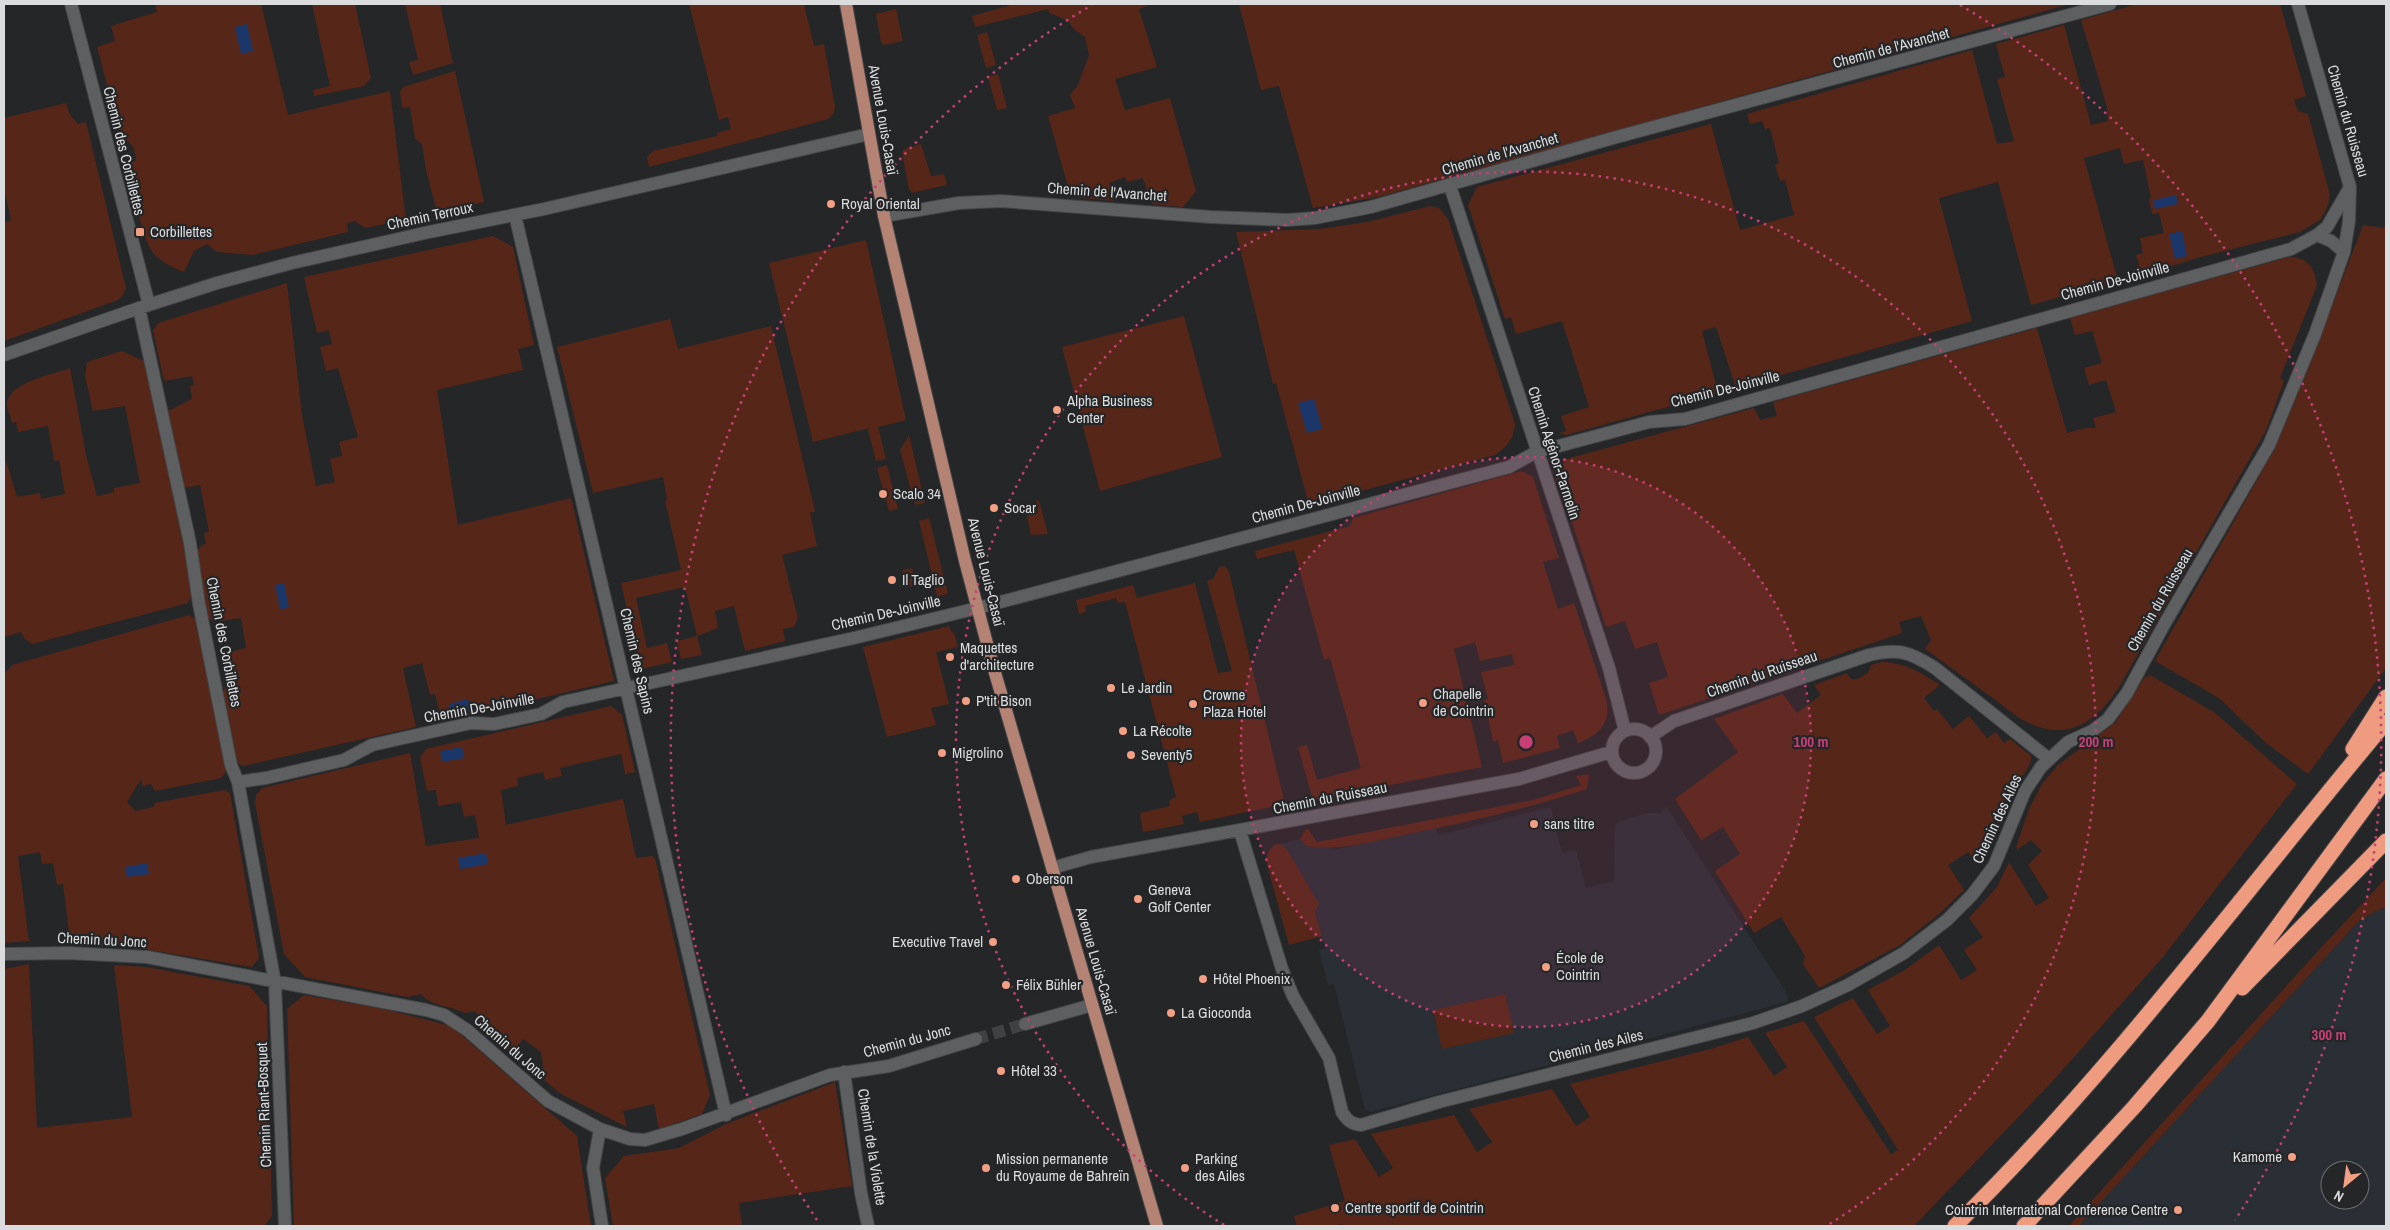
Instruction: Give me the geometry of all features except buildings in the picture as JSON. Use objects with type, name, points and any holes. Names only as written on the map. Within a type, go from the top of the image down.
[{"type":"highway","points":[[2320,801],[2386,697]]},
{"type":"highway","points":[[1955,1226],[2034,1145],[2119,1050],[2386,722]]},
{"type":"highway","points":[[2024,1226],[2124,1120],[2208,1021],[2386,779]]},
{"type":"highway","points":[[2208,1021],[2384,842]]},
{"type":"main road","name":"Avenue Louis-Casaï","points":[[846,4],[884,216],[936,442],[978,608],[1157,1226]]},
{"type":"street","name":"Chemin des Corbillettes","points":[[71,4],[144,307],[190,543],[199,604],[229,756],[238,782],[276,983]]},
{"type":"street","name":"Chemin de l'Avanchet","points":[[884,216],[959,203],[1001,201],[1211,217],[1288,220],[1316,218],[1371,207],[1450,186],[1613,138],[2110,4]]},
{"type":"street","name":"Chemin du Ruisseau","points":[[1650,737],[1674,721],[1888,650],[1909,653],[1935,668],[2049,759],[2068,742],[2092,731],[2108,719],[2126,693],[2269,445],[2315,334],[2344,252],[2350,220],[2350,187],[2298,4]]},
{"type":"street","name":"Chemin Terroux","points":[[4,355],[217,283],[292,263],[428,232],[515,215],[869,134]]},
{"type":"street","name":"Chemin Agénor-Parmelin","points":[[1450,186],[1536,452],[1609,668],[1625,731]]},
{"type":"street","name":"Chemin De-Joinville","points":[[238,782],[266,778],[344,760],[372,745],[471,722],[494,724],[542,714],[563,702],[854,638],[978,608],[1509,467],[1536,452],[1649,422],[1685,418],[1730,406],[2282,252],[2317,235],[2336,215],[2350,187]]},
{"type":"street","name":"Chemin des Sapins","points":[[515,215],[726,1115]]},
{"type":"street","points":[[2317,235],[2330,241],[2344,252]]},
{"type":"street","points":[[1639,730],[1650,737],[1654,742],[1655,755],[1649,767],[1642,771],[1625,771],[1614,760],[1612,752],[1613,743],[1625,731],[1639,730]]},
{"type":"street","name":"Chemin du Ruisseau","points":[[1052,868],[1092,857],[1519,779],[1612,752]]},
{"type":"street","name":"Chemin des Ailes","points":[[1240,831],[1263,914],[1287,982],[1329,1058],[1342,1112],[1346,1119],[1354,1124],[1361,1125],[1439,1102],[1753,1023],[1823,998],[1848,985],[1904,953],[1929,935],[1972,895],[2000,856],[2025,791],[2049,759]]},
{"type":"street","name":"Chemin du Jonc","points":[[4,954],[59,953],[147,957],[444,1015],[467,1030],[548,1101],[600,1129],[630,1139],[645,1140],[726,1115],[830,1075],[889,1066],[976,1038]]},
{"type":"street","name":"Chemin Riant-Bosquet","points":[[276,983],[285,1226]]},
{"type":"street","points":[[1025,1024],[1092,1005]]},
{"type":"street","name":"Chemin de la Violette","points":[[844,1072],[861,1193],[868,1226]]},
{"type":"street","points":[[600,1129],[593,1168],[602,1226]]},
{"type":"shaded area","points":[[155,4],[261,4],[288,115],[390,91],[406,220],[365,228],[355,221],[347,223],[348,232],[252,255],[217,252],[207,244],[194,251],[184,272],[157,257],[145,237],[127,164],[136,161],[134,148],[128,141],[122,141],[97,47],[115,41],[111,26],[157,12]]},
{"type":"shaded area","points":[[312,4],[355,4],[371,78],[364,86],[314,96],[313,90],[330,86]]},
{"type":"shaded area","points":[[405,4],[440,4],[453,63],[413,75],[409,62],[418,60]]},
{"type":"shaded area","points":[[689,4],[804,4],[814,46],[824,44],[835,107],[834,113],[828,119],[649,167],[647,157],[653,151],[717,136],[717,133],[731,129],[728,117],[719,120]]},
{"type":"shaded area","points":[[1015,4],[1147,4],[1147,6],[1139,9],[1157,67],[1115,79],[1125,110],[1170,98],[1196,191],[1183,207],[1152,204],[1143,178],[1127,182],[1125,177],[1109,183],[1114,201],[1071,197],[1048,116],[1075,108],[1070,95],[1078,85],[1089,55],[1085,37],[1075,30],[1067,20],[1049,13],[1048,9],[975,27],[972,16]]},
{"type":"shaded area","points":[[1239,4],[2070,4],[1378,197],[1313,208],[1279,86],[1261,90]]},
{"type":"shaded area","points":[[2137,4],[2280,4],[2306,96],[2294,100],[2298,111],[2308,114],[2330,195],[2327,208],[2320,220],[2300,232],[2197,258],[2142,275],[2136,255],[2143,253],[2140,238],[2164,233],[2159,213],[2152,214],[2149,199],[2151,198],[2143,160],[2124,164],[2120,148],[2084,158],[2118,281],[2031,305],[1998,182],[1939,198],[1972,321],[1736,388],[1716,327],[1702,331],[1718,393],[1566,435],[1559,433],[1566,431],[1561,416],[1589,407],[1562,321],[1516,334],[1511,317],[1505,319],[1468,205],[1477,187],[1711,124],[1740,230],[1794,215],[1785,180],[1780,181],[1775,165],[1779,163],[1770,128],[1765,129],[1762,121],[1750,124],[1747,114],[1972,50],[1997,144],[2014,141],[1997,79],[2005,77],[1996,44],[2064,25],[2091,125],[2108,121],[2107,107],[2081,20]]},
{"type":"shaded area","points":[[896,9],[903,41],[884,45],[881,42],[876,14]]},
{"type":"shaded area","points":[[987,32],[996,65],[986,68],[977,35]]},
{"type":"shaded area","points":[[455,71],[484,202],[437,213],[426,170],[422,144],[415,139],[410,107],[402,108],[400,92],[403,87]]},
{"type":"shaded area","points":[[998,74],[1007,108],[997,110],[988,77]]},
{"type":"shaded area","points":[[66,103],[70,115],[78,124],[86,122],[126,288],[118,300],[4,341],[4,222],[11,220],[4,189],[4,118]]},
{"type":"shaded area","points":[[921,144],[931,176],[944,174],[947,185],[912,193],[909,189],[902,152],[904,149]]},
{"type":"shaded area","points":[[1430,206],[1439,208],[1448,219],[1515,424],[1513,434],[1507,445],[1495,455],[1309,505],[1276,383],[1273,384],[1236,232],[1320,229],[1367,222]]},
{"type":"shaded area","points":[[2363,225],[2383,228],[2386,225],[2386,668],[2308,774],[2266,743],[2219,698],[2155,661],[2274,450],[2307,372]]},
{"type":"shaded area","points":[[493,236],[513,247],[534,345],[518,349],[523,370],[437,390],[458,525],[571,498],[614,681],[442,721],[435,694],[430,695],[422,663],[403,668],[416,727],[243,766],[237,762],[223,692],[232,681],[226,653],[246,648],[241,618],[213,622],[208,617],[197,551],[202,545],[206,544],[204,533],[209,532],[200,485],[184,488],[168,411],[192,399],[190,386],[194,385],[192,376],[164,381],[153,330],[158,323],[287,283],[302,415],[316,486],[335,482],[330,459],[342,456],[339,442],[358,437],[338,368],[326,371],[320,347],[332,344],[329,330],[317,333],[304,277]]},
{"type":"shaded area","points":[[866,240],[906,420],[878,427],[886,459],[876,461],[868,430],[870,428],[813,442],[769,263]]},
{"type":"shaded area","points":[[2289,257],[2306,261],[2314,273],[2317,285],[2280,378],[2284,381],[2266,430],[2119,687],[2111,699],[2092,718],[2071,728],[2059,730],[2045,729],[2021,719],[1925,649],[1931,640],[1921,616],[1899,622],[1902,633],[1659,715],[1649,683],[1668,677],[1657,642],[1635,649],[1625,621],[1606,627],[1557,476],[1566,459],[1754,408],[1760,420],[1777,416],[1773,402],[2037,328],[2067,433],[2085,428],[2096,428],[2093,418],[2116,412],[2106,380],[2089,385],[2084,368],[2102,363],[2092,331],[2075,335],[2070,318]]},
{"type":"shaded area","points":[[1184,316],[1222,457],[1100,491],[1062,347]]},
{"type":"shaded area","points":[[670,319],[678,349],[771,326],[815,511],[810,513],[817,546],[782,555],[798,618],[794,627],[783,629],[785,641],[745,651],[734,606],[715,611],[718,628],[697,636],[685,587],[636,598],[647,648],[667,643],[672,662],[641,669],[621,583],[681,570],[665,501],[667,500],[663,477],[593,493],[557,347]]},
{"type":"shaded area","points":[[122,351],[146,362],[193,592],[188,603],[32,644],[24,638],[21,632],[4,637],[4,454],[17,497],[40,493],[41,499],[65,494],[59,460],[54,461],[48,426],[18,432],[16,422],[12,423],[8,409],[9,397],[15,390],[33,380],[70,368],[86,455],[97,496],[114,492],[114,488],[140,483],[125,406],[93,411],[85,376],[87,362]]},
{"type":"shaded area","points":[[909,435],[925,503],[915,505],[900,450]]},
{"type":"shaded area","points":[[887,465],[898,509],[889,511],[877,468]]},
{"type":"shaded area","points":[[1522,471],[1533,477],[1559,558],[1543,562],[1558,609],[1574,603],[1607,702],[1607,717],[1601,728],[1597,733],[1578,743],[1573,730],[1557,736],[1560,748],[1503,763],[1498,740],[1493,742],[1484,700],[1488,699],[1481,672],[1514,665],[1512,654],[1480,661],[1475,642],[1454,649],[1482,767],[1313,800],[1298,747],[1307,745],[1317,780],[1361,768],[1330,658],[1324,660],[1294,550],[1257,559],[1255,551],[1350,526],[1353,518]]},
{"type":"shaded area","points":[[1039,500],[1048,534],[1031,535],[1027,516],[1038,513],[1036,501]]},
{"type":"shaded area","points":[[929,518],[948,594],[937,596],[919,521]]},
{"type":"shaded area","points":[[1225,566],[1229,572],[1285,804],[1200,822],[1197,812],[1182,816],[1184,824],[1143,832],[1140,813],[1170,806],[1169,800],[1176,797],[1125,602],[1118,603],[1116,598],[1085,606],[1086,612],[1079,614],[1076,600],[1133,585],[1137,598],[1195,583],[1218,673],[1232,671],[1207,581],[1213,579],[1219,567]]},
{"type":"shaded area","points":[[912,568],[917,585],[906,588],[902,570]]},
{"type":"shaded area","points":[[189,615],[198,621],[226,772],[221,778],[155,791],[151,784],[142,786],[141,779],[127,802],[135,811],[154,807],[154,803],[224,790],[230,793],[259,958],[252,967],[144,949],[139,944],[121,943],[117,947],[54,942],[70,940],[63,884],[57,885],[53,863],[42,864],[40,852],[18,856],[29,941],[4,943],[4,674],[12,665]]},
{"type":"shaded area","points":[[949,626],[954,633],[958,647],[936,652],[949,704],[931,708],[936,725],[887,737],[863,647]]},
{"type":"shaded area","points":[[697,636],[702,655],[681,659],[677,641]]},
{"type":"shaded area","points":[[1882,662],[1898,664],[1912,669],[1940,685],[1924,698],[1934,711],[1937,709],[1953,729],[1969,716],[1987,738],[1996,732],[2004,743],[2010,739],[2031,756],[2030,762],[2025,772],[2006,795],[1999,824],[1977,863],[1968,852],[1948,865],[1964,890],[1940,913],[1900,945],[1819,988],[1803,964],[1805,956],[1781,917],[1754,933],[1715,871],[1740,854],[1723,827],[1701,840],[1675,799],[1738,752],[1714,719],[1783,694],[1797,713],[1821,695],[1814,685],[1847,673],[1851,679],[1857,679],[1868,673],[1871,665]]},
{"type":"shaded area","points":[[2150,675],[2214,712],[2297,784],[2163,957],[2050,1084],[1914,1226],[1343,1226],[1342,1224],[1334,1226],[1297,1226],[1294,1216],[1345,1201],[1329,1145],[1355,1139],[1379,1177],[1393,1168],[1371,1134],[1454,1115],[1477,1152],[1492,1142],[1469,1109],[1552,1089],[1576,1126],[1590,1117],[1570,1084],[1711,1049],[1748,1037],[1774,1076],[1787,1067],[1765,1033],[1804,1021],[1891,1154],[1898,1150],[1814,1017],[1853,998],[1877,1034],[1890,1026],[1868,990],[1905,970],[1939,945],[1961,980],[1977,970],[1964,950],[1983,937],[1969,918],[1997,887],[2009,862],[2036,906],[2049,898],[2028,865],[2042,851],[2031,840],[2018,849],[2016,847],[2029,809],[2042,784],[2058,765],[2116,722],[2144,678]]},
{"type":"shaded area","points":[[611,706],[622,715],[635,772],[625,774],[621,754],[560,768],[562,776],[545,780],[543,772],[517,778],[518,786],[501,790],[506,825],[623,799],[636,858],[651,856],[655,858],[710,1095],[702,1114],[659,1129],[654,1104],[623,1111],[627,1127],[561,1094],[545,1081],[541,1052],[523,1039],[512,1054],[479,1026],[476,1011],[464,1013],[436,1004],[421,994],[408,997],[305,977],[284,954],[255,803],[256,795],[262,788],[410,753],[426,846],[479,838],[475,815],[464,817],[461,802],[438,806],[436,790],[427,791],[420,758],[426,749]]},
{"type":"shaded area","points":[[1589,774],[1587,789],[1453,825],[1344,847],[1306,846],[1300,839],[1305,830],[1308,829],[1317,842],[1533,800],[1581,785],[1576,776]]},
{"type":"shaded area","name":"École de Cointrin","points":[[1666,806],[1788,995],[1787,1002],[1370,1112],[1365,1109],[1334,984],[1328,985],[1319,950],[1325,948],[1315,912],[1280,844],[1300,839],[1306,846],[1337,849],[1436,828],[1439,835],[1551,807],[1562,853],[1576,850],[1586,888],[1614,881],[1615,826],[1618,822],[1647,813],[1661,813]]},
{"type":"shaded area","points":[[1280,844],[1286,848],[1319,904],[1315,912],[1322,936],[1289,945],[1266,861],[1269,851],[1274,845]]},
{"type":"shaded area","points":[[2386,878],[2386,908],[2380,909],[2360,920],[2079,1226],[2069,1226],[2318,951]]},
{"type":"shaded area","points":[[2386,908],[2386,1226],[2079,1226],[2360,920],[2380,909]]},
{"type":"shaded area","points":[[29,964],[37,1128],[132,1117],[114,965],[146,967],[249,986],[267,1006],[272,1216],[265,1225],[4,1226],[4,969]]},
{"type":"shaded area","points":[[1505,994],[1514,1033],[1442,1049],[1433,1010]]},
{"type":"shaded area","points":[[304,995],[380,1008],[451,1026],[577,1136],[591,1226],[294,1226],[287,1009]]},
{"type":"shaded area","points":[[835,1082],[852,1186],[739,1203],[742,1226],[613,1226],[605,1178],[624,1156],[679,1148],[726,1124]]},
{"type":"water","points":[[247,24],[253,51],[241,54],[235,27]]},
{"type":"water","points":[[2176,195],[2178,204],[2155,209],[2153,200]]},
{"type":"water","points":[[2182,231],[2187,256],[2175,259],[2169,234]]},
{"type":"water","points":[[1314,399],[1322,429],[1307,433],[1298,403]]},
{"type":"water","points":[[284,583],[289,608],[280,609],[275,585]]},
{"type":"water","points":[[468,699],[471,710],[451,715],[449,704]]},
{"type":"water","points":[[462,747],[464,758],[442,762],[440,751]]},
{"type":"water","points":[[486,853],[488,864],[460,869],[458,858]]},
{"type":"water","points":[[147,863],[149,874],[127,877],[125,867]]},
{"type":"tunnel","points":[[976,1039],[1025,1024]]},
{"type":"place","name":"Royal Oriental","points":[[831,204]]},
{"type":"place","name":"Corbillettes","points":[[140,232]]},
{"type":"place","name":"Alpha Business Center","points":[[1057,410]]},
{"type":"place","name":"Scalo 34","points":[[883,494]]},
{"type":"place","name":"Socar","points":[[994,508]]},
{"type":"place","name":"Il Taglio","points":[[892,580]]},
{"type":"place","name":"Maquettes d'architecture","points":[[950,657]]},
{"type":"place","name":"Le Jardin","points":[[1111,688]]},
{"type":"place","name":"P'tit Bison","points":[[966,701]]},
{"type":"place","name":"Chapelle de Cointrin","points":[[1423,703]]},
{"type":"place","name":"Crowne Plaza Hotel","points":[[1193,704]]},
{"type":"place","name":"La Récolte","points":[[1123,731]]},
{"type":"place","name":"Migrolino","points":[[942,753]]},
{"type":"place","name":"Seventy5","points":[[1131,755]]},
{"type":"place","name":"sans titre","points":[[1534,824]]},
{"type":"place","name":"Oberson","points":[[1016,879]]},
{"type":"place","name":"Geneva Golf Center","points":[[1138,899]]},
{"type":"place","name":"Executive Travel","points":[[993,942]]},
{"type":"place","name":"École de Cointrin","points":[[1546,967]]},
{"type":"place","name":"Hôtel Phoenix","points":[[1203,979]]},
{"type":"place","name":"Félix Bühler","points":[[1006,985]]},
{"type":"place","name":"La Gioconda","points":[[1171,1013]]},
{"type":"place","name":"Hôtel 33","points":[[1001,1071]]},
{"type":"place","name":"Kamome","points":[[2292,1157]]},
{"type":"place","name":"Mission permanente du Royaume de Bahreïn","points":[[986,1168]]},
{"type":"place","name":"Parking des Ailes","points":[[1185,1168]]},
{"type":"place","name":"Centre sportif de Cointrin","points":[[1335,1208]]},
{"type":"place","name":"Cointrin International Conference Centre","points":[[2178,1210]]}]
